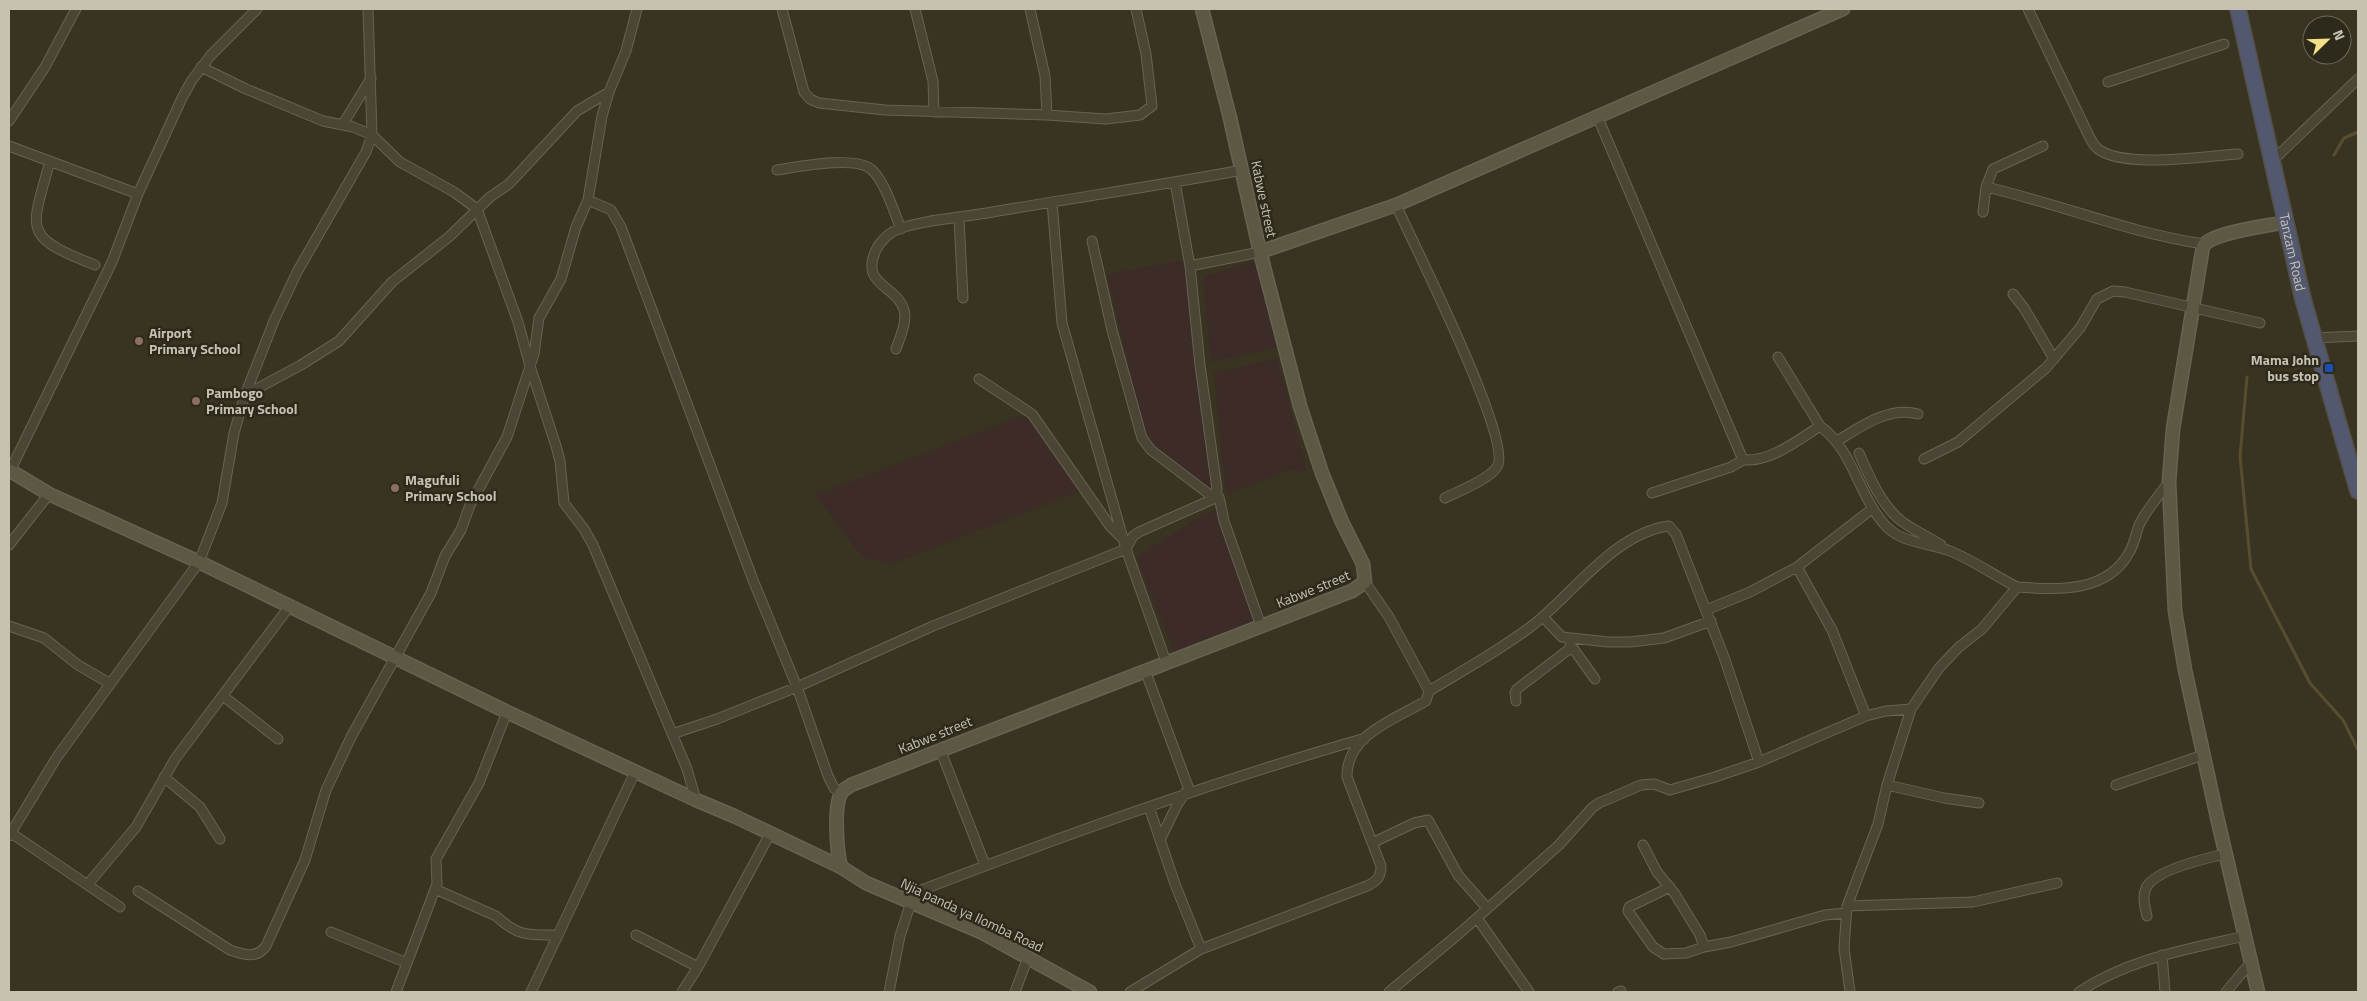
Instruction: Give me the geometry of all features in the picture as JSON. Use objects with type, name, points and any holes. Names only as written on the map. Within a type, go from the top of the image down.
[{"type":"highway","name":"Tanzam Road","points":[[2238,9],[2303,299],[2358,491]]},
{"type":"main road","name":"Kabwe street","points":[[842,793],[859,781],[1352,591],[1365,582],[1363,564],[1342,522],[1311,441],[1260,252],[1242,170],[1202,9]]},
{"type":"main road","points":[[1260,252],[1396,206],[1843,9]]},
{"type":"main road","points":[[2258,992],[2203,754],[2175,611],[2169,482],[2173,429],[2204,244],[2219,237],[2286,222]]},
{"type":"main road","name":"Njia panda ya Ilomba Road","points":[[10,471],[49,494],[199,562],[507,712],[841,867],[866,883],[980,932],[1028,956],[1090,992]]},
{"type":"main road","points":[[841,867],[838,858],[837,815],[842,793]]},
{"type":"street","points":[[9,122],[45,67],[76,9]]},
{"type":"street","points":[[10,471],[112,262],[138,194],[174,113],[201,67],[257,9]]},
{"type":"street","points":[[120,907],[10,834],[57,757],[199,562],[222,502],[234,433],[274,321],[297,272],[366,152],[372,135],[368,9]]},
{"type":"street","points":[[138,891],[230,950],[254,955],[261,952],[270,938],[305,860],[326,790],[394,658],[431,593],[445,556],[507,436],[536,344],[539,318],[561,279],[576,227],[588,200],[596,145],[609,92],[626,52],[637,9]]},
{"type":"street","points":[[782,9],[804,92],[810,99],[819,103],[934,112],[1047,115],[1106,119],[1140,115],[1152,106],[1150,78],[1136,9]]},
{"type":"street","points":[[915,9],[934,81],[934,112]]},
{"type":"street","points":[[1030,9],[1045,76],[1047,115]]},
{"type":"street","points":[[2028,9],[2089,136],[2097,148],[2117,156],[2139,159],[2238,154]]},
{"type":"street","points":[[2108,82],[2224,44]]},
{"type":"street","points":[[201,67],[246,89],[323,121],[343,124],[372,135],[400,162],[454,192],[477,209],[518,322],[560,461],[564,503],[584,528],[593,544],[672,734],[696,800]]},
{"type":"street","points":[[343,124],[371,78]]},
{"type":"street","points":[[2271,162],[2358,79]]},
{"type":"street","points":[[246,395],[301,365],[338,341],[392,282],[466,223],[477,209],[509,184],[577,111],[609,92]]},
{"type":"street","points":[[1598,118],[1743,460]]},
{"type":"street","points":[[9,146],[138,194]]},
{"type":"street","points":[[1983,212],[1986,187],[1993,170],[2043,146]]},
{"type":"street","points":[[50,161],[35,216],[39,233],[52,246],[95,265]]},
{"type":"street","points":[[778,170],[821,164],[857,164],[868,166],[873,170],[881,183],[901,229]]},
{"type":"street","points":[[896,349],[904,325],[905,315],[902,304],[897,297],[880,285],[873,276],[872,263],[877,247],[889,234],[901,229],[959,218],[1242,170]]},
{"type":"street","points":[[1175,182],[1190,266],[1200,365],[1217,497],[1261,626]]},
{"type":"street","points":[[1986,187],[2041,200],[2135,230],[2204,244]]},
{"type":"street","points":[[588,200],[611,210],[621,227],[753,580],[797,687],[828,776],[834,788],[842,793]]},
{"type":"street","points":[[1052,202],[1062,323],[1105,470],[1121,537],[1166,662]]},
{"type":"street","points":[[1396,206],[1463,350],[1486,404],[1499,444],[1500,457],[1494,472],[1444,498]]},
{"type":"street","points":[[959,218],[963,298]]},
{"type":"street","points":[[1092,241],[1112,330],[1142,438],[1151,450],[1217,497]]},
{"type":"street","points":[[1190,266],[1260,252]]},
{"type":"street","points":[[1924,459],[1958,442],[2054,359],[2080,328],[2097,299],[2108,292],[2124,292],[2260,323]]},
{"type":"street","points":[[2013,294],[2024,308],[2054,359]]},
{"type":"street","points":[[2314,338],[2358,336]]},
{"type":"street","points":[[1778,357],[1820,426],[1837,441],[1872,509],[1885,526],[1911,542],[1949,550]]},
{"type":"street","points":[[979,379],[1032,414],[1110,526],[1121,537]]},
{"type":"street","points":[[1837,441],[1864,425],[1895,412],[1908,411],[1918,414]]},
{"type":"street","points":[[1652,493],[1731,467],[1743,460],[1758,459],[1773,454],[1820,426]]},
{"type":"street","points":[[1859,453],[1888,506],[1899,518],[1949,550],[2018,587],[2080,586],[2107,578],[2128,555],[2140,524],[2169,482]]},
{"type":"street","points":[[9,545],[49,494]]},
{"type":"street","points":[[672,734],[717,719],[797,687],[933,626],[1126,549],[1133,536],[1139,532],[1217,497]]},
{"type":"street","points":[[1706,610],[1750,592],[1797,567],[1872,509]]},
{"type":"street","points":[[889,992],[906,900],[985,865],[1188,792],[1277,763],[1362,739],[1426,702],[1429,692],[1512,640],[1543,617],[1609,554],[1646,533],[1669,526],[1676,534],[1711,621],[1758,762]]},
{"type":"street","points":[[1797,567],[1832,630],[1866,716]]},
{"type":"street","points":[[1365,582],[1389,617],[1429,692]]},
{"type":"street","points":[[1850,992],[1844,948],[1847,909],[1878,824],[1887,786],[1911,709],[1939,668],[1959,647],[1982,629],[2018,587]]},
{"type":"street","points":[[88,884],[136,827],[164,777],[289,607]]},
{"type":"street","points":[[1543,617],[1572,647],[1595,679]]},
{"type":"street","points":[[1562,637],[1586,641],[1630,642],[1664,638],[1711,621]]},
{"type":"street","points":[[9,626],[44,638],[78,665],[110,683]]},
{"type":"street","points":[[1516,701],[1515,693],[1517,689],[1572,647]]},
{"type":"street","points":[[1145,670],[1188,792]]},
{"type":"street","points":[[223,696],[278,739]]},
{"type":"street","points":[[1389,992],[1477,918],[1559,845],[1592,808],[1599,803],[1641,785],[1654,784],[1670,790],[1758,762],[1866,716],[1886,711],[1911,709]]},
{"type":"street","points":[[396,992],[435,889],[438,879],[436,859],[479,783],[507,712]]},
{"type":"street","points":[[1130,992],[1201,949],[1376,881],[1381,874],[1381,866],[1347,777],[1348,760],[1362,739]]},
{"type":"street","points":[[940,749],[985,865]]},
{"type":"street","points":[[2116,784],[2203,754]]},
{"type":"street","points":[[531,992],[636,772]]},
{"type":"street","points":[[164,777],[200,807],[220,839]]},
{"type":"street","points":[[1887,786],[1979,803]]},
{"type":"street","points":[[1160,840],[1177,805],[1188,792]]},
{"type":"street","points":[[1148,807],[1201,949]]},
{"type":"street","points":[[1372,843],[1414,823],[1428,820],[1455,870],[1487,908]]},
{"type":"street","points":[[682,992],[698,967],[770,834]]},
{"type":"street","points":[[1643,845],[1657,872],[1670,887],[1700,935],[1704,946]]},
{"type":"street","points":[[2147,916],[2144,895],[2146,887],[2151,881],[2174,869],[2225,854]]},
{"type":"street","points":[[1670,887],[1629,907],[1629,913],[1653,947],[1664,954],[1686,953],[1704,946],[1731,942],[1847,909],[1973,902],[2057,883]]},
{"type":"street","points":[[435,889],[496,916],[503,924],[514,930],[533,935],[558,935]]},
{"type":"street","points":[[1477,918],[1529,992]]},
{"type":"street","points":[[331,932],[407,963]]},
{"type":"street","points":[[636,935],[698,967]]},
{"type":"street","points":[[2079,992],[2111,974],[2162,955],[2245,936]]},
{"type":"street","points":[[2162,955],[2165,992]]},
{"type":"street","points":[[1015,992],[1028,956]]},
{"type":"street","points":[[2226,992],[2251,962]]},
{"type":"shaded area","points":[[1186,260],[1212,492],[1148,448],[1107,274]]},
{"type":"shaded area","points":[[1258,260],[1277,347],[1211,362],[1203,277]]},
{"type":"shaded area","points":[[1277,358],[1307,471],[1290,470],[1226,494],[1214,373]]},
{"type":"shaded area","points":[[1028,414],[1085,489],[891,564],[862,557],[816,495]]},
{"type":"shaded area","points":[[1220,508],[1264,616],[1174,652],[1136,557],[1200,517]]},
{"type":"waterway","points":[[2334,155],[2344,138],[2358,132]]},
{"type":"waterway","points":[[2247,377],[2240,456],[2251,569],[2310,683],[2343,720],[2358,750]]},
{"type":"place","name":"Airport Primary School","points":[[139,341]]},
{"type":"place","name":"Mama John bus stop","points":[[2329,368]]},
{"type":"place","name":"Pambogo Primary School","points":[[196,401]]},
{"type":"place","name":"Magufuli Primary School","points":[[395,488]]}]
